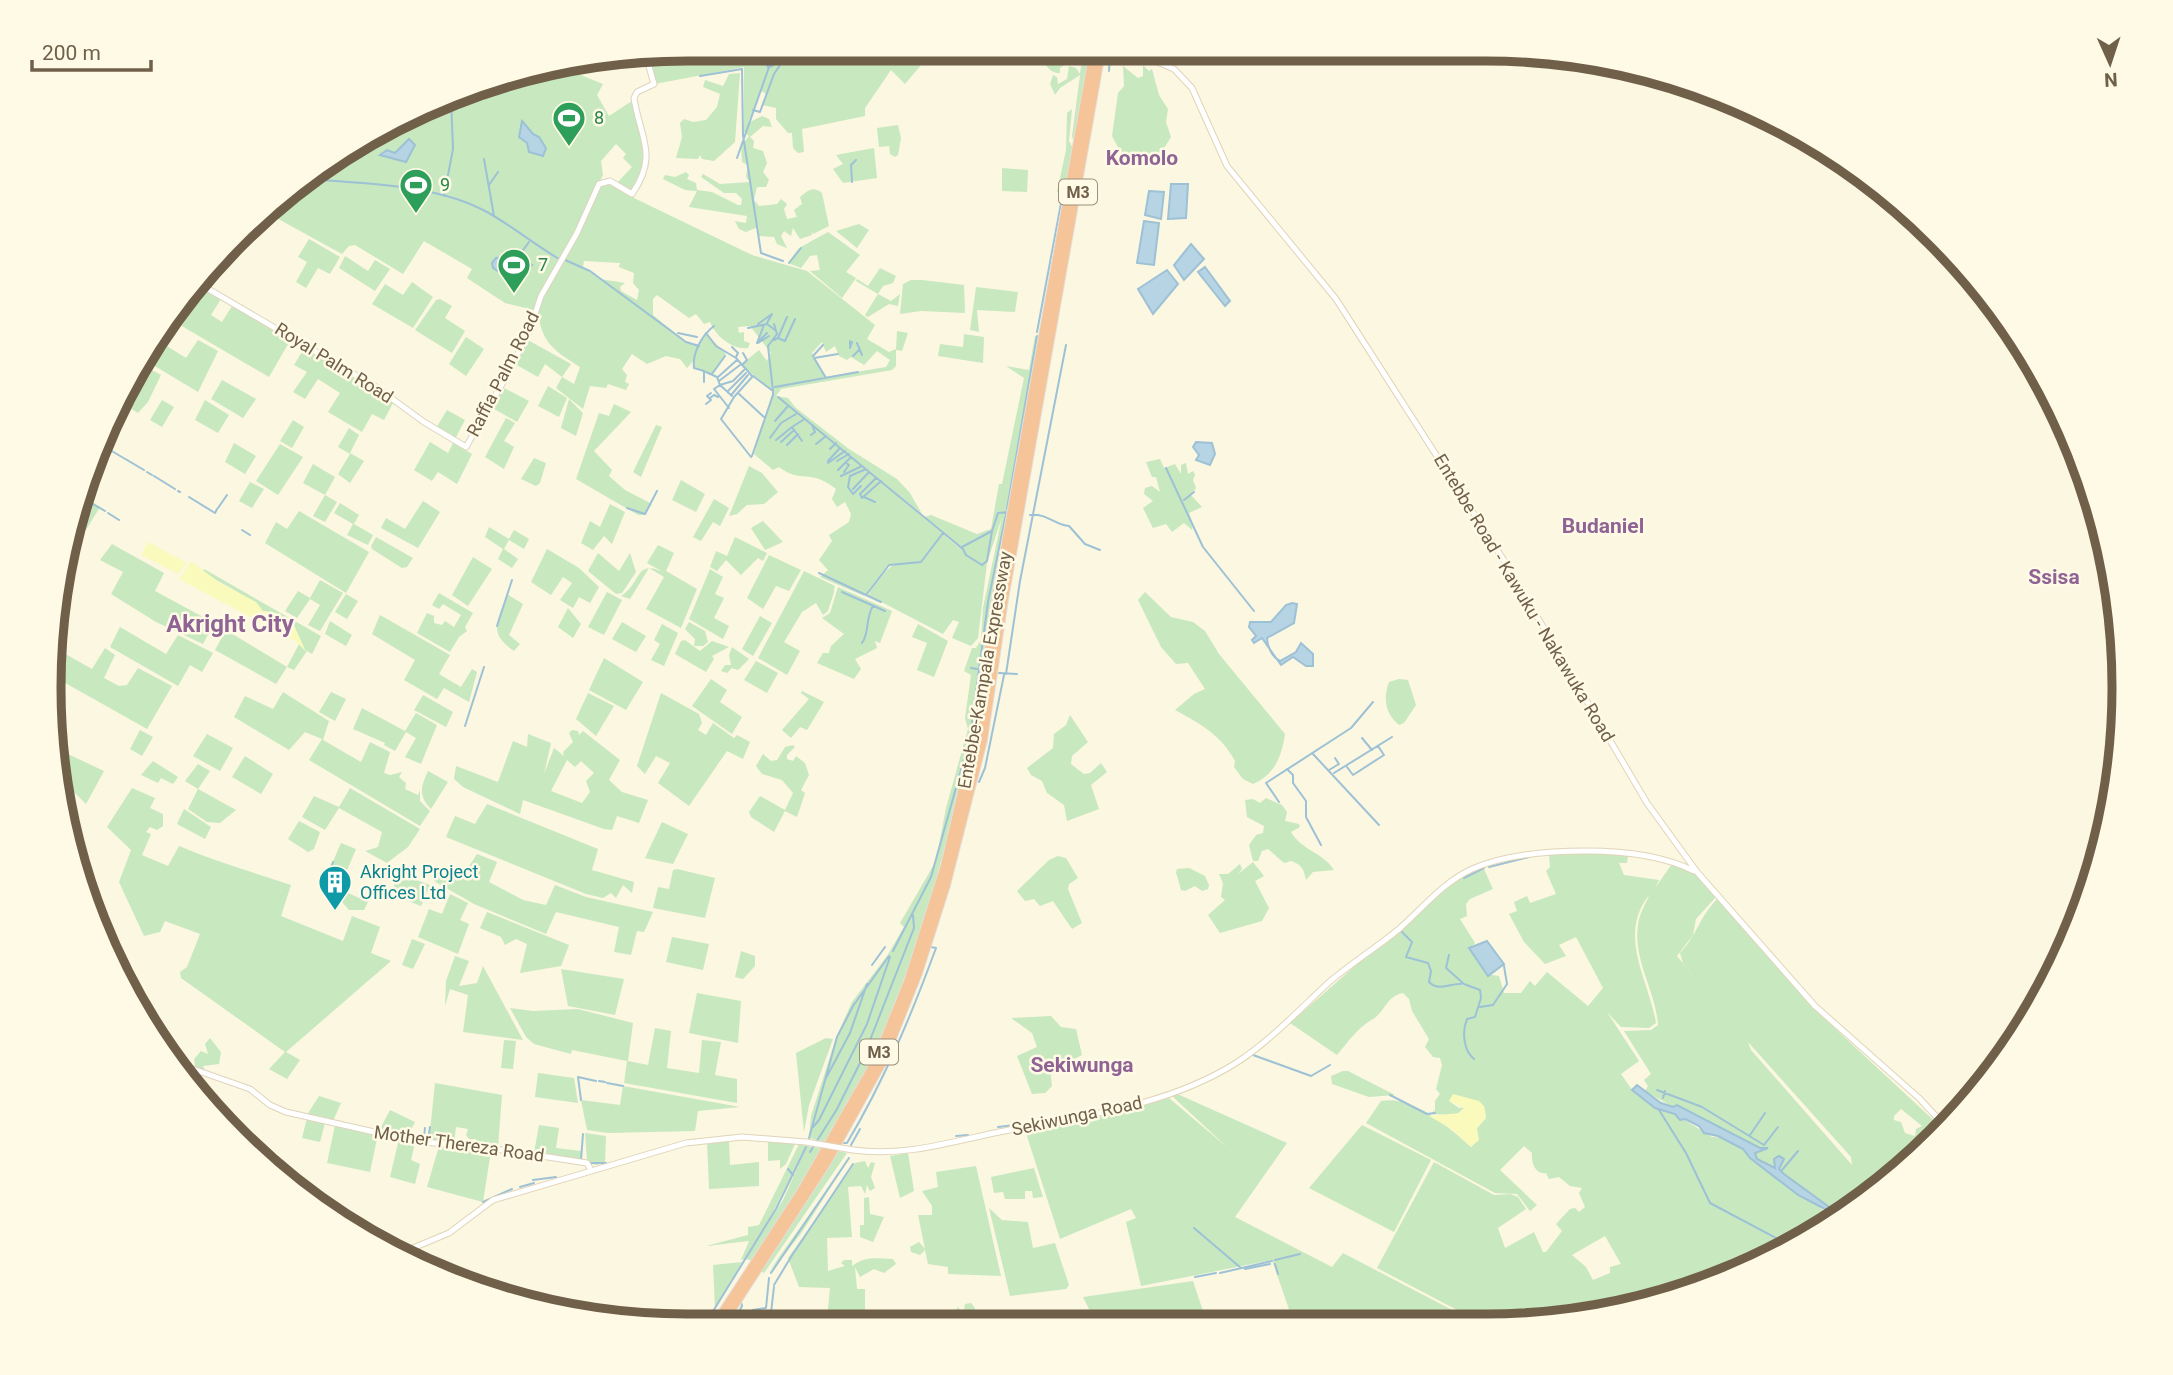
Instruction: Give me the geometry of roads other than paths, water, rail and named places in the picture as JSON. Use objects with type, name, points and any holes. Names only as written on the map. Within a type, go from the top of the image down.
[{"type":"highway","name":"Entebbe-Kampala Expressway","points":[[722,1314],[801,1192],[876,1062],[908,982],[945,866],[979,720],[998,588],[1092,61]]},
{"type":"highway","name":"Entebbe-Kampala Expressway","points":[[729,1314],[827,1162],[878,1071],[918,973],[946,885],[980,753],[1004,599],[1099,61]]},
{"type":"main road","name":"Entebbe Road - Kawuku - Nakawuka Road","points":[[1157,61],[1167,65],[1192,89],[1227,166],[1318,274],[1348,317],[1503,559],[1647,803],[1680,850],[1815,1006],[1919,1098],[1938,1119]]},
{"type":"main road","name":"Raffia Palm Road","points":[[466,447],[506,377],[528,332],[541,296],[572,242],[599,184],[610,181],[632,194],[643,178],[647,148],[634,99],[635,93],[654,84],[648,63]]},
{"type":"main road","name":"Royal Palm Road","points":[[207,287],[356,375],[466,447]]},
{"type":"main road","points":[[1675,862],[1680,859],[1680,850]]},
{"type":"main road","name":"Sekiwunga Road","points":[[411,1249],[449,1233],[493,1200],[589,1167],[706,1139],[760,1137],[877,1153],[921,1149],[1101,1114],[1154,1099],[1214,1074],[1259,1046],[1330,981],[1398,929],[1451,880],[1475,868],[1562,852],[1609,851],[1675,862],[1697,872]]},
{"type":"main road","name":"Mother Thereza Road","points":[[190,1068],[250,1089],[270,1105],[286,1112],[414,1141],[496,1149],[589,1167]]},
{"type":"water","points":[[522,121],[546,148],[543,156],[529,152],[527,143],[519,137]]},
{"type":"water","points":[[409,139],[415,145],[406,162],[380,155],[387,150],[395,153]]},
{"type":"water","points":[[1171,184],[1188,184],[1186,218],[1168,219]]},
{"type":"water","points":[[1149,191],[1164,192],[1161,219],[1145,215]]},
{"type":"water","points":[[1144,221],[1159,223],[1154,265],[1137,263]]},
{"type":"water","points":[[1191,244],[1204,259],[1184,280],[1174,265]]},
{"type":"water","points":[[496,258],[526,261],[532,265],[528,268],[517,265],[505,276],[493,268],[492,263]]},
{"type":"water","points":[[1205,267],[1230,301],[1225,306],[1198,272]]},
{"type":"water","points":[[1167,270],[1178,284],[1153,314],[1138,289]]},
{"type":"water","points":[[1196,442],[1212,443],[1215,454],[1210,465],[1196,460],[1199,455],[1193,447]]},
{"type":"water","points":[[1297,604],[1294,623],[1267,638],[1269,648],[1262,638],[1254,643],[1252,640],[1256,636],[1249,627],[1250,622],[1271,622],[1286,605]]},
{"type":"water","points":[[1301,643],[1313,654],[1313,666],[1306,666],[1293,657],[1281,665],[1276,659],[1280,661],[1296,652]]},
{"type":"water","points":[[1487,941],[1504,964],[1488,976],[1469,948]]},
{"type":"water","points":[[1637,1085],[1661,1103],[1673,1107],[1677,1105],[1760,1148],[1768,1148],[1755,1153],[1757,1159],[1775,1168],[1774,1159],[1779,1156],[1784,1159],[1779,1169],[1832,1209],[1827,1212],[1798,1195],[1750,1158],[1743,1149],[1718,1136],[1704,1133],[1699,1126],[1685,1119],[1680,1120],[1675,1114],[1655,1108],[1632,1090]]},
{"type":"waterway","points":[[765,61],[768,67]]},
{"type":"waterway","points":[[737,158],[771,61]]},
{"type":"waterway","points":[[770,67],[780,61]]},
{"type":"waterway","points":[[753,110],[760,112],[774,74],[783,61]]},
{"type":"waterway","points":[[1109,71],[1110,61]]},
{"type":"waterway","points":[[700,76],[742,69],[743,135],[761,253],[783,261]]},
{"type":"waterway","points":[[444,196],[453,149],[451,108]]},
{"type":"waterway","points":[[484,159],[494,216]]},
{"type":"waterway","points":[[852,182],[851,165],[856,160]]},
{"type":"waterway","points":[[489,185],[498,172]]},
{"type":"waterway","points":[[322,180],[377,184],[446,196],[487,212],[559,259]]},
{"type":"waterway","points":[[1037,332],[1065,182]]},
{"type":"waterway","points":[[516,260],[529,242]]},
{"type":"waterway","points":[[789,263],[801,248]]},
{"type":"waterway","points":[[565,260],[590,271],[686,342],[699,346]]},
{"type":"waterway","points":[[758,324],[772,314],[767,323]]},
{"type":"waterway","points":[[778,338],[787,317]]},
{"type":"waterway","points":[[774,340],[778,338],[785,341],[795,319]]},
{"type":"waterway","points":[[748,328],[767,324],[775,330]]},
{"type":"waterway","points":[[773,391],[768,346],[777,334],[774,324]]},
{"type":"waterway","points":[[757,343],[764,325]]},
{"type":"waterway","points":[[704,382],[704,371],[694,368],[696,350],[714,326]]},
{"type":"waterway","points":[[678,333],[697,337]]},
{"type":"waterway","points":[[706,333],[716,346],[736,358],[752,376]]},
{"type":"waterway","points":[[757,343],[767,333]]},
{"type":"waterway","points":[[758,343],[769,336]]},
{"type":"waterway","points":[[893,951],[931,877],[970,738],[988,602],[1006,514],[1010,512],[1007,509],[1037,336]]},
{"type":"waterway","points":[[850,341],[850,348],[852,342]]},
{"type":"waterway","points":[[857,343],[862,355]]},
{"type":"waterway","points":[[813,356],[823,345]]},
{"type":"waterway","points":[[1006,674],[1020,581],[1066,345]]},
{"type":"waterway","points":[[732,347],[738,353],[736,357]]},
{"type":"waterway","points":[[853,356],[859,350]]},
{"type":"waterway","points":[[742,365],[747,360],[743,353]]},
{"type":"waterway","points":[[826,378],[814,358],[838,354]]},
{"type":"waterway","points":[[712,374],[725,356]]},
{"type":"waterway","points":[[718,377],[737,360]]},
{"type":"waterway","points":[[719,381],[740,365]]},
{"type":"waterway","points":[[706,372],[717,377],[720,385],[733,381],[744,370]]},
{"type":"waterway","points":[[775,387],[858,372]]},
{"type":"waterway","points":[[728,391],[746,373]]},
{"type":"waterway","points":[[732,394],[748,375]]},
{"type":"waterway","points":[[751,457],[721,419],[734,397],[753,376],[773,391],[773,395]]},
{"type":"waterway","points":[[729,408],[714,389],[720,385],[732,396]]},
{"type":"waterway","points":[[706,404],[711,400],[707,396],[711,393]]},
{"type":"waterway","points":[[738,393],[765,418]]},
{"type":"waterway","points":[[710,398],[714,395],[718,397]]},
{"type":"waterway","points":[[752,456],[773,395]]},
{"type":"waterway","points":[[778,397],[963,549],[966,555],[982,565],[987,561],[992,531]]},
{"type":"waterway","points":[[775,421],[788,406]]},
{"type":"waterway","points":[[770,438],[781,423],[796,414]]},
{"type":"waterway","points":[[802,441],[792,427],[803,420]]},
{"type":"waterway","points":[[811,435],[815,432],[812,425]]},
{"type":"waterway","points":[[776,440],[792,427]]},
{"type":"waterway","points":[[781,442],[793,431]]},
{"type":"waterway","points":[[787,445],[798,434]]},
{"type":"waterway","points":[[816,444],[826,436]]},
{"type":"waterway","points":[[830,449],[836,443]]},
{"type":"waterway","points":[[828,461],[839,449]]},
{"type":"waterway","points":[[110,450],[144,470]]},
{"type":"waterway","points":[[828,463],[845,451]]},
{"type":"waterway","points":[[837,461],[849,454]]},
{"type":"waterway","points":[[838,470],[851,457]]},
{"type":"waterway","points":[[844,472],[849,465],[846,463]]},
{"type":"waterway","points":[[841,476],[862,466]]},
{"type":"waterway","points":[[1166,468],[1203,547],[1254,611]]},
{"type":"waterway","points":[[861,486],[853,494],[848,487],[850,476],[866,469]]},
{"type":"waterway","points":[[147,472],[152,475]]},
{"type":"waterway","points":[[853,489],[869,472]]},
{"type":"waterway","points":[[154,476],[175,489]]},
{"type":"waterway","points":[[862,498],[860,494],[876,478]]},
{"type":"waterway","points":[[862,498],[881,481]]},
{"type":"waterway","points":[[627,508],[645,514],[657,491]]},
{"type":"waterway","points":[[1184,500],[1194,492]]},
{"type":"waterway","points":[[218,508],[227,495]]},
{"type":"waterway","points":[[189,497],[215,513],[217,509]]},
{"type":"waterway","points":[[864,497],[875,502]]},
{"type":"waterway","points":[[89,502],[105,511]]},
{"type":"waterway","points":[[962,547],[992,531],[998,513],[1009,512]]},
{"type":"waterway","points":[[108,513],[119,520]]},
{"type":"waterway","points":[[1030,515],[1069,526],[1085,544],[1100,550]]},
{"type":"waterway","points":[[242,530],[250,535]]},
{"type":"waterway","points":[[866,595],[889,565],[921,562],[943,533]]},
{"type":"waterway","points":[[819,573],[881,602]]},
{"type":"waterway","points":[[497,626],[512,580]]},
{"type":"waterway","points":[[842,592],[885,611]]},
{"type":"waterway","points":[[862,643],[873,606]]},
{"type":"waterway","points":[[465,726],[484,667]]},
{"type":"waterway","points":[[971,668],[977,669]]},
{"type":"waterway","points":[[999,673],[1017,674]]},
{"type":"waterway","points":[[979,782],[985,768],[1004,675]]},
{"type":"waterway","points":[[1279,802],[1266,783],[1351,728],[1373,702]]},
{"type":"waterway","points":[[1334,773],[1392,737]]},
{"type":"waterway","points":[[1362,738],[1372,750]]},
{"type":"waterway","points":[[1347,767],[1353,775],[1384,755],[1378,746]]},
{"type":"waterway","points":[[1313,754],[1379,825]]},
{"type":"waterway","points":[[1329,770],[1339,764],[1335,758]]},
{"type":"waterway","points":[[1287,769],[1306,801],[1306,817],[1321,845]]},
{"type":"waterway","points":[[1489,867],[1529,857]]},
{"type":"waterway","points":[[324,887],[333,862]]},
{"type":"waterway","points":[[1464,878],[1484,868]]},
{"type":"waterway","points":[[810,1152],[837,1109],[865,1053],[914,928],[913,915]]},
{"type":"waterway","points":[[1401,931],[1412,942],[1406,957],[1428,963],[1431,971],[1429,982],[1440,987],[1461,984]]},
{"type":"waterway","points":[[872,965],[885,947]]},
{"type":"waterway","points":[[844,1143],[847,1143],[860,1120],[896,1048],[936,948],[931,947]]},
{"type":"waterway","points":[[1449,955],[1446,968],[1464,984],[1480,990],[1481,998],[1475,1017],[1467,1019],[1464,1029],[1464,1040],[1474,1059]]},
{"type":"waterway","points":[[809,1138],[837,1037],[853,1006],[889,956]]},
{"type":"waterway","points":[[813,1127],[867,1024],[890,957]]},
{"type":"waterway","points":[[1480,1007],[1493,1005],[1507,984],[1504,966]]},
{"type":"waterway","points":[[826,1078],[850,1033],[867,984]]},
{"type":"waterway","points":[[1253,1055],[1311,1076],[1330,1065]]},
{"type":"waterway","points":[[581,1100],[578,1077],[596,1081]]},
{"type":"waterway","points":[[599,1081],[605,1082]]},
{"type":"waterway","points":[[607,1083],[623,1086]]},
{"type":"waterway","points":[[1657,1090],[1702,1107],[1764,1145],[1778,1127]]},
{"type":"waterway","points":[[1663,1098],[1665,1091]]},
{"type":"waterway","points":[[1390,1095],[1427,1114],[1435,1113]]},
{"type":"waterway","points":[[1659,1110],[1686,1153],[1710,1203],[1780,1240]]},
{"type":"waterway","points":[[1750,1135],[1765,1113]]},
{"type":"waterway","points":[[1023,1124],[1040,1122]]},
{"type":"waterway","points":[[998,1127],[1015,1125]]},
{"type":"waterway","points":[[428,1140],[430,1127]]},
{"type":"waterway","points":[[424,1137],[425,1128]]},
{"type":"waterway","points":[[851,1145],[860,1129]]},
{"type":"waterway","points":[[581,1160],[583,1134]]},
{"type":"waterway","points":[[956,1136],[968,1135]]},
{"type":"waterway","points":[[454,1142],[507,1148]]},
{"type":"waterway","points":[[711,1314],[776,1209],[806,1147]]},
{"type":"waterway","points":[[1782,1170],[1798,1151]]},
{"type":"waterway","points":[[771,1273],[849,1158]]},
{"type":"waterway","points":[[590,1163],[606,1163]]},
{"type":"waterway","points":[[795,1251],[853,1164]]},
{"type":"waterway","points":[[788,1169],[793,1175]]},
{"type":"waterway","points":[[533,1180],[556,1177]]},
{"type":"waterway","points":[[520,1187],[534,1183]]},
{"type":"waterway","points":[[483,1202],[512,1189]]},
{"type":"waterway","points":[[1194,1228],[1241,1268]]},
{"type":"waterway","points":[[774,1285],[794,1252]]},
{"type":"waterway","points":[[1275,1260],[1300,1254]]},
{"type":"waterway","points":[[1220,1273],[1272,1261]]},
{"type":"waterway","points":[[1245,1269],[1270,1264]]},
{"type":"waterway","points":[[1275,1264],[1278,1274]]},
{"type":"waterway","points":[[1195,1277],[1216,1273]]},
{"type":"waterway","points":[[753,1310],[766,1308],[769,1278]]},
{"type":"waterway","points":[[771,1314],[774,1287]]},
{"type":"waterway","points":[[738,1314],[741,1302]]},
{"type":"place","name":"8","points":[[569,148]]},
{"type":"place","name":"9","points":[[416,215]]},
{"type":"place","name":"7","points":[[514,295]]},
{"type":"place","name":"Akright Project Offices Ltd","points":[[335,912]]},
{"type":"district","name":"Komolo","points":[[1142,158]]},
{"type":"district","name":"Budaniel","points":[[1603,526]]},
{"type":"district","name":"Ssisa","points":[[2054,577]]},
{"type":"district","name":"Akright City","points":[[230,624]]},
{"type":"district","name":"Sekiwunga","points":[[1082,1065]]}]
